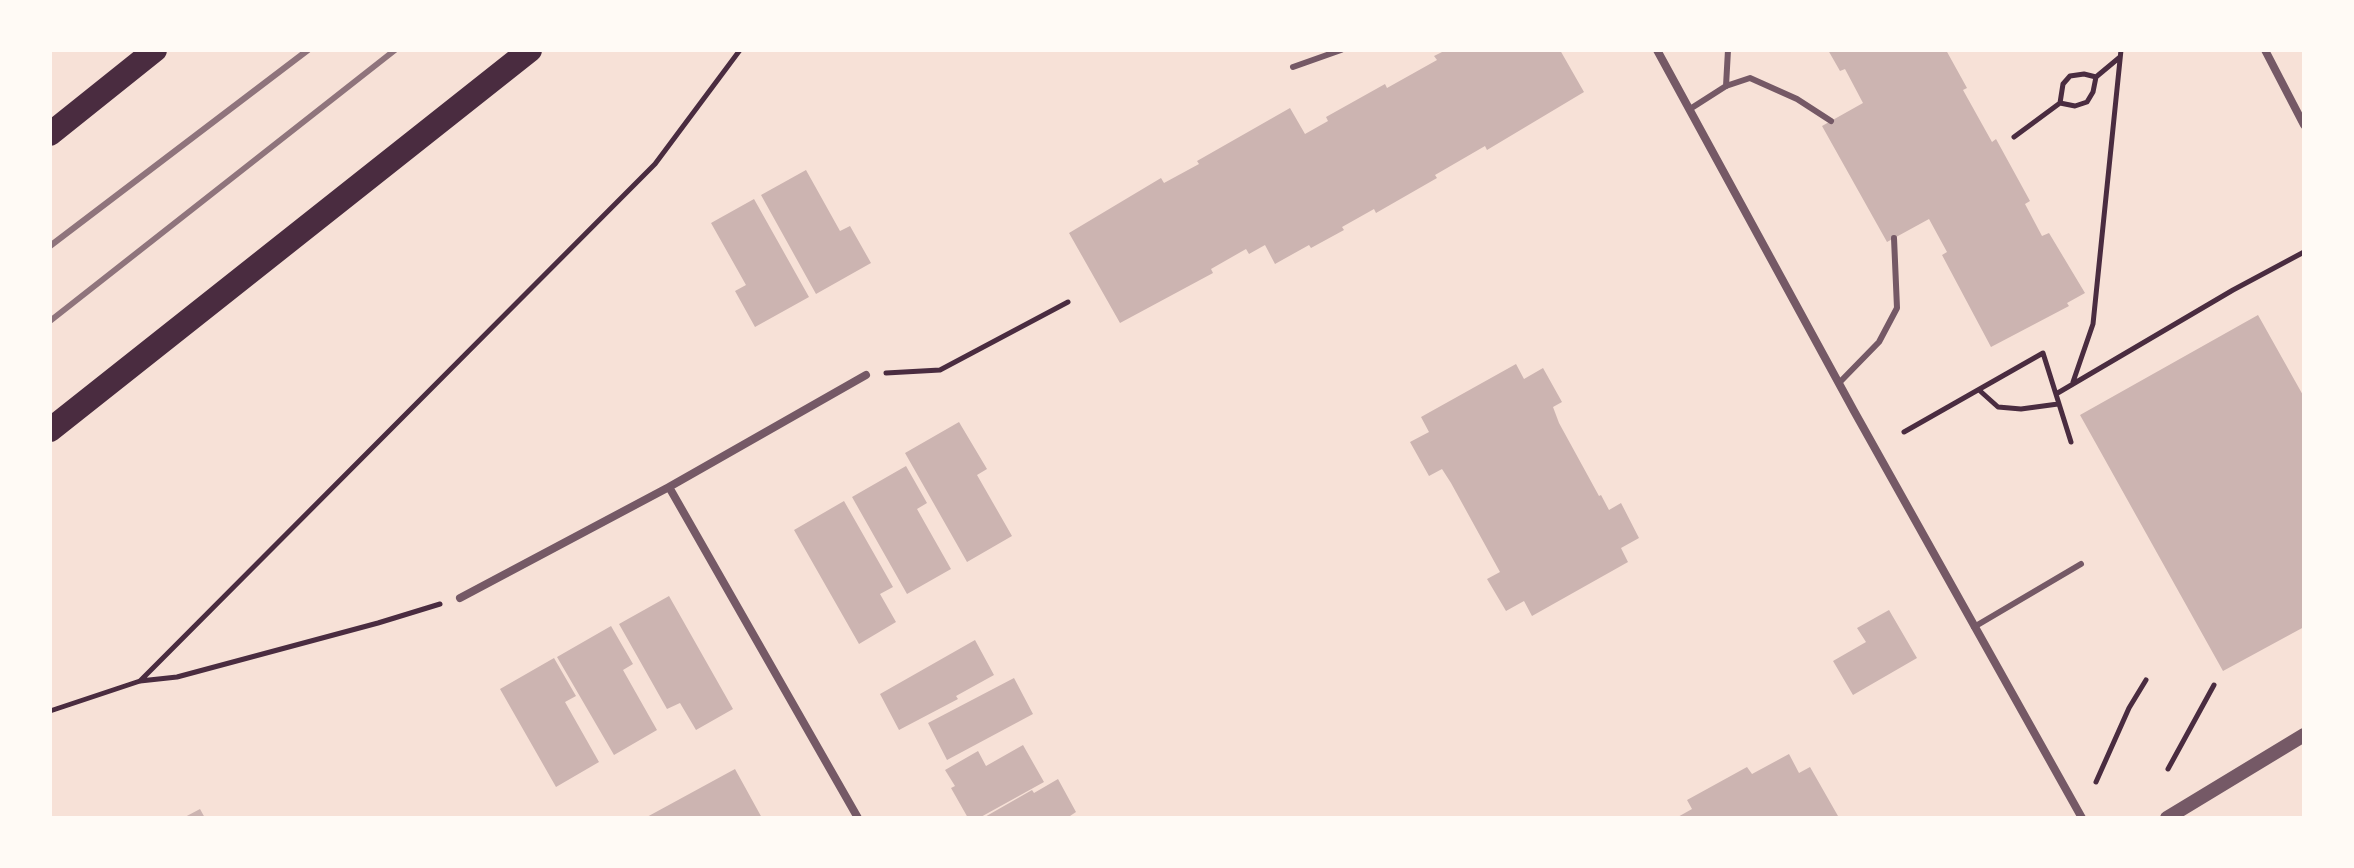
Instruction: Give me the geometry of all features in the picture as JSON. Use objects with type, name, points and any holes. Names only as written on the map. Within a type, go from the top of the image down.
[{"type":"highway","points":[[50,134],[155,50]]},
{"type":"highway","points":[[50,430],[530,50]]},
{"type":"street","points":[[1657,50],[1974,628],[2082,818]]},
{"type":"street","points":[[2265,50],[2304,125]]},
{"type":"street","points":[[460,598],[669,487],[866,375]]},
{"type":"street","points":[[669,487],[858,818]]},
{"type":"street","points":[[2167,818],[2304,735]]},
{"type":"lane","points":[[1293,67],[1341,50]]},
{"type":"lane","points":[[1726,86],[1728,50]]},
{"type":"lane","points":[[1690,109],[1726,86],[1750,78],[1797,99],[1831,121]]},
{"type":"lane","points":[[1839,383],[1879,342],[1897,308],[1894,238]]},
{"type":"lane","points":[[1974,628],[2081,564]]},
{"type":"path","points":[[140,681],[655,164],[740,50]]},
{"type":"path","points":[[2060,103],[2075,106],[2087,102],[2096,77],[2121,53]]},
{"type":"path","points":[[2073,382],[2093,324],[2121,53]]},
{"type":"path","points":[[2014,137],[2060,103],[2063,84],[2070,76],[2084,74],[2096,77]]},
{"type":"path","points":[[2056,394],[2304,252]]},
{"type":"path","points":[[866,375],[940,370],[1068,302]]},
{"type":"path","points":[[1904,432],[2043,353],[2071,442]]},
{"type":"path","points":[[1979,390],[1998,407],[2021,409],[2058,404]]},
{"type":"path","points":[[50,711],[140,681],[177,677],[460,598]]},
{"type":"path","points":[[2096,782],[2129,708],[2146,680]]},
{"type":"path","points":[[2168,769],[2214,685]]},
{"type":"building","points":[[1446,50],[1560,50],[1584,92],[1487,150],[1485,146],[1435,175],[1437,178],[1376,213],[1374,209],[1342,227],[1344,230],[1311,248],[1309,245],[1275,264],[1265,245],[1249,254],[1246,249],[1211,269],[1213,273],[1120,323],[1069,233],[1161,178],[1164,183],[1199,164],[1197,161],[1290,108],[1305,134],[1328,121],[1326,117],[1385,84],[1387,88],[1437,60],[1434,56]]},
{"type":"building","points":[[1828,50],[1946,50],[1967,88],[1963,90],[1992,142],[1996,139],[2030,201],[2025,204],[2042,236],[2049,233],[2085,293],[2067,303],[2069,306],[1991,347],[1942,255],[1947,252],[1929,219],[1887,242],[1822,126],[1863,103],[1845,69],[1840,71]]},
{"type":"building","points":[[806,170],[840,231],[850,226],[871,263],[816,294],[761,195]]},
{"type":"building","points":[[754,199],[809,297],[755,327],[735,291],[746,285],[711,223]]},
{"type":"building","points":[[2258,315],[2304,397],[2304,627],[2223,671],[2080,415]]},
{"type":"building","points":[[1516,364],[1524,379],[1543,368],[1562,402],[1553,407],[1559,423],[1599,496],[1609,510],[1621,503],[1639,538],[1621,548],[1628,562],[1532,616],[1524,601],[1506,611],[1487,579],[1500,572],[1451,483],[1442,469],[1429,476],[1410,442],[1429,432],[1421,417]]},
{"type":"building","points":[[959,422],[987,469],[977,475],[1012,536],[967,562],[905,453]]},
{"type":"building","points":[[906,466],[927,503],[917,509],[951,569],[907,594],[852,497]]},
{"type":"building","points":[[844,501],[893,587],[880,594],[896,622],[859,644],[794,530]]},
{"type":"building","points":[[669,596],[733,709],[696,730],[680,703],[667,709],[619,624]]},
{"type":"building","points":[[1889,610],[1917,658],[1853,695],[1833,661],[1866,642],[1857,628]]},
{"type":"building","points":[[611,626],[633,664],[623,670],[657,730],[614,755],[557,657]]},
{"type":"building","points":[[975,640],[994,675],[956,696],[958,699],[899,730],[880,694]]},
{"type":"building","points":[[554,658],[576,696],[565,702],[599,762],[556,787],[500,689]]},
{"type":"building","points":[[1014,678],[1033,714],[947,760],[928,723]]},
{"type":"building","points":[[1023,745],[1044,782],[979,818],[968,818],[945,770],[978,751],[986,766]]},
{"type":"building","points":[[1789,754],[1799,773],[1810,767],[1838,816],[1676,818],[1692,809],[1687,800],[1747,767],[1752,774]]},
{"type":"building","points":[[735,769],[762,818],[645,818]]},
{"type":"building","points":[[1058,779],[1076,812],[1070,816],[1072,818],[983,818],[1032,790],[1034,793]]},
{"type":"building","points":[[200,809],[205,818],[183,818]]},
{"type":"railway","points":[[50,246],[308,50]]},
{"type":"railway","points":[[50,321],[395,50]]}]
